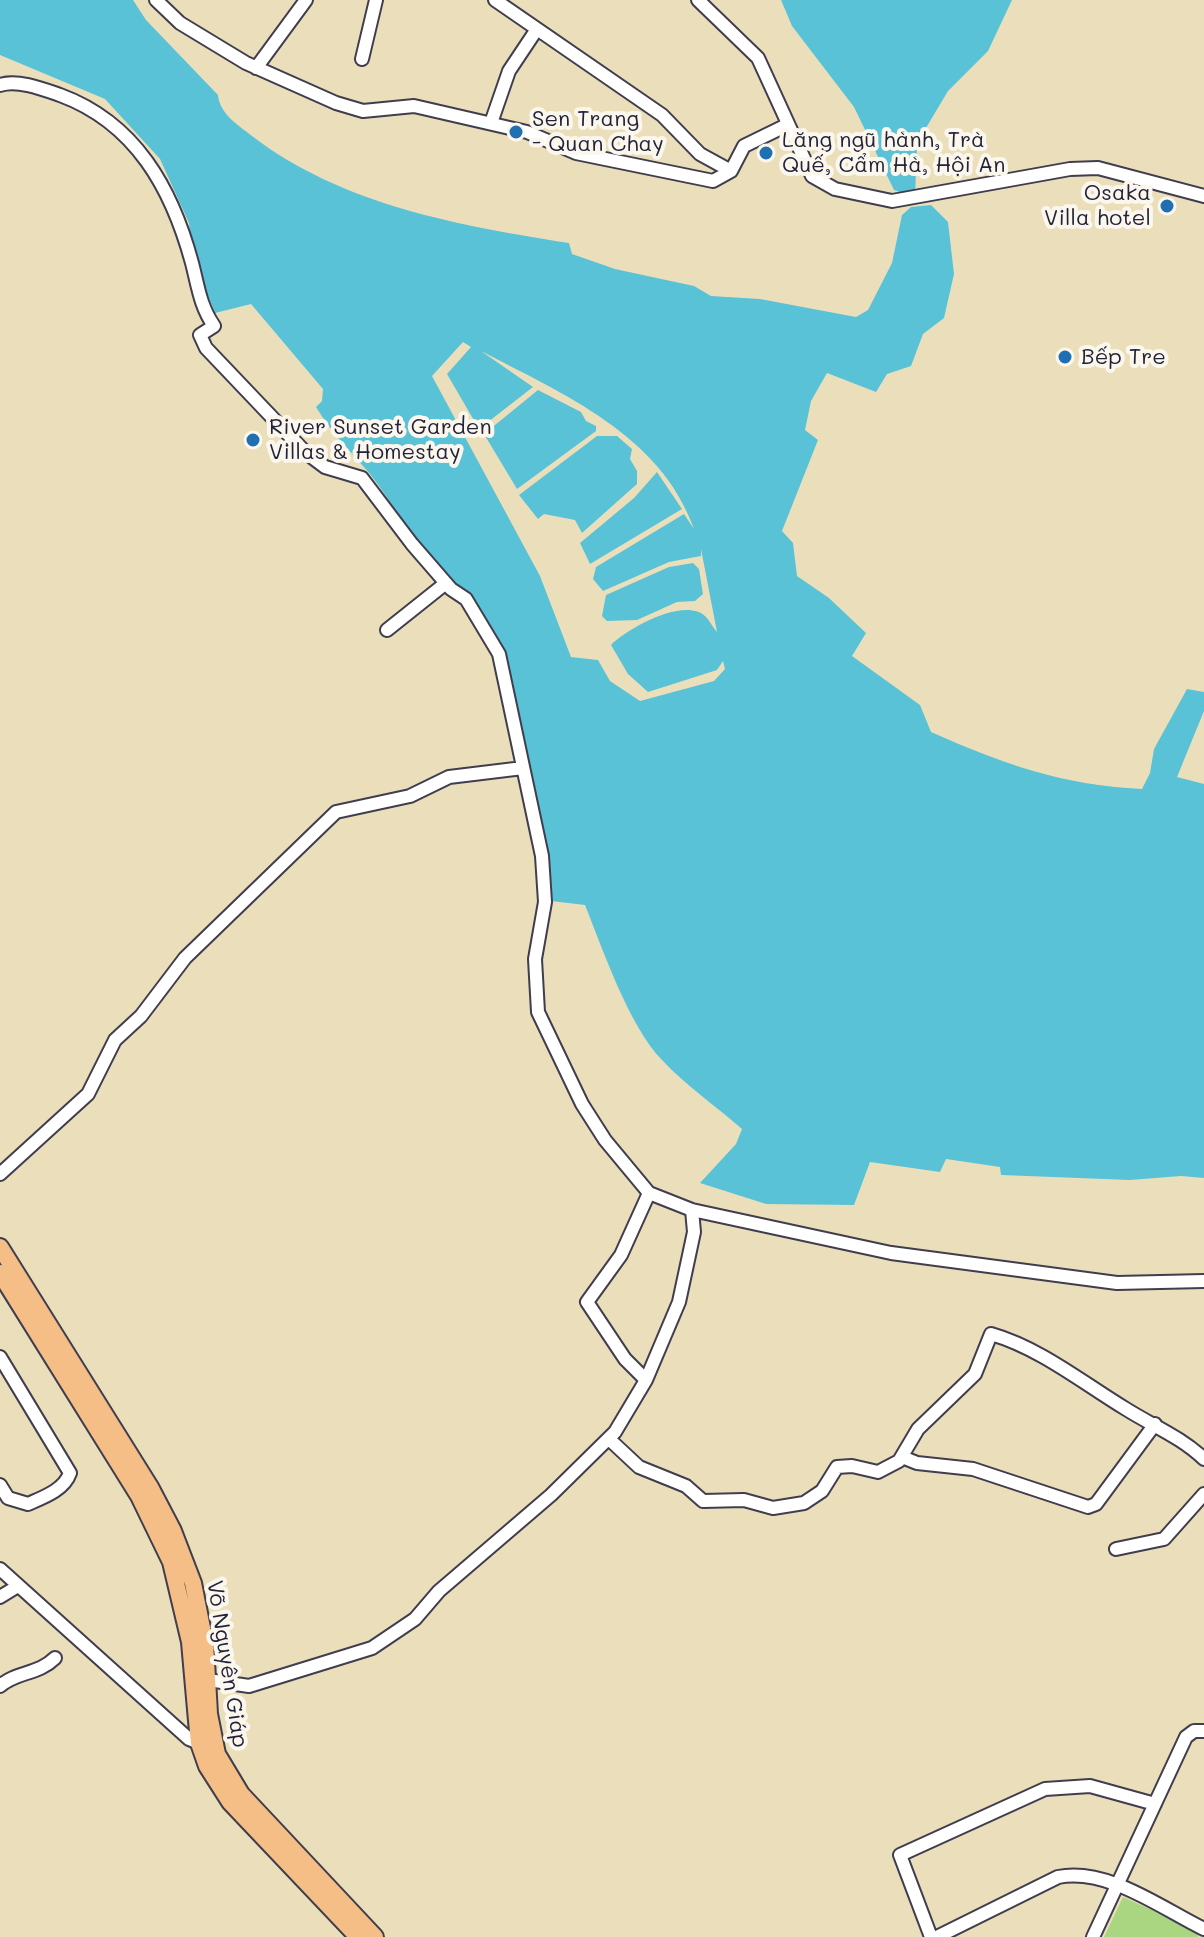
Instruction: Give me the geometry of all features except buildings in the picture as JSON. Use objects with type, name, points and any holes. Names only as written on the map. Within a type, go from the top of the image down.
[{"type":"main road","name":"Võ Nguyên Giáp","points":[[0,1247],[150,1487],[173,1531],[193,1583],[213,1737],[227,1775],[241,1794],[375,1937]]},
{"type":"main road","name":"Võ Nguyên Giáp","points":[[0,1273],[139,1496],[171,1562],[190,1642],[199,1743],[207,1766],[230,1802],[358,1937]]},
{"type":"street","points":[[156,0],[180,23],[256,68],[288,84],[363,111],[414,106],[527,132],[576,153],[713,181],[731,171],[744,146],[787,125]]},
{"type":"street","points":[[256,68],[306,0]]},
{"type":"street","points":[[362,59],[376,0]]},
{"type":"street","points":[[495,0],[662,115],[700,154],[731,171]]},
{"type":"street","points":[[698,0],[758,58],[812,176],[856,197],[892,201],[1070,169],[1098,168],[1204,196]]},
{"type":"street","points":[[491,123],[509,71],[537,29]]},
{"type":"street","points":[[0,85],[16,84],[69,98],[111,124],[145,158],[169,195],[193,264],[202,309],[214,326],[200,335],[206,348],[305,452],[325,467],[362,478],[446,583],[466,599],[499,654],[544,877],[545,902],[535,959],[538,1012],[582,1104],[605,1140],[649,1193],[692,1210],[891,1253],[1117,1283],[1204,1281]]},
{"type":"street","points":[[387,630],[446,583]]},
{"type":"street","points":[[0,1156],[4,1171],[88,1094],[115,1040],[141,1016],[192,950],[248,894],[298,852],[336,812],[410,796],[449,777],[523,768]]},
{"type":"street","points":[[646,1380],[625,1359],[587,1302],[621,1255],[649,1193]]},
{"type":"street","points":[[208,1680],[249,1686],[355,1654],[387,1639],[415,1619],[439,1591],[551,1495],[609,1439],[631,1410],[679,1302],[694,1232],[692,1210]]},
{"type":"street","points":[[609,1439],[639,1467],[686,1486],[703,1501],[744,1500],[773,1508],[813,1500],[837,1467],[852,1466],[878,1472],[902,1457],[918,1429],[975,1374],[991,1334],[1071,1372],[1155,1424],[1204,1459]]},
{"type":"street","points":[[0,1357],[70,1473],[66,1482],[56,1490],[28,1504],[8,1498],[0,1485]]},
{"type":"street","points":[[902,1457],[917,1463],[973,1469],[1088,1507],[1096,1504],[1155,1424]]},
{"type":"street","points":[[1116,1549],[1164,1539],[1204,1494]]},
{"type":"street","points":[[0,1569],[189,1739],[199,1743]]},
{"type":"street","points":[[0,1597],[18,1586]]},
{"type":"street","points":[[0,1686],[11,1677],[40,1670],[55,1658]]},
{"type":"street","points":[[1093,1937],[1186,1737],[1194,1731],[1204,1731]]},
{"type":"street","points":[[931,1937],[900,1855],[1045,1789],[1090,1786],[1155,1804]]},
{"type":"street","points":[[937,1937],[1058,1877],[1076,1874],[1117,1886],[1204,1929]]},
{"type":"green space","points":[[1123,1897],[1198,1931],[1198,1937],[1104,1937]]},
{"type":"water","points":[[0,0],[133,0],[146,20],[218,95],[222,108],[230,118],[287,160],[324,179],[363,196],[445,220],[569,243],[572,254],[615,269],[694,286],[711,296],[760,299],[856,317],[868,310],[892,263],[902,215],[911,207],[931,205],[948,222],[954,274],[944,318],[923,334],[911,366],[887,374],[876,392],[827,373],[811,401],[805,430],[818,440],[782,531],[793,543],[797,576],[829,598],[866,633],[852,656],[920,705],[931,732],[983,754],[1059,778],[1142,789],[1150,773],[1154,749],[1187,689],[1204,692],[1204,711],[1177,777],[1204,784],[1204,1178],[1181,1176],[1130,1180],[1001,1175],[1000,1167],[946,1159],[940,1172],[870,1162],[854,1205],[766,1204],[700,1183],[736,1144],[742,1129],[681,1078],[650,1045],[618,987],[585,905],[551,901],[503,651],[487,620],[422,551],[378,484],[316,407],[322,401],[323,389],[251,304],[215,313],[192,256],[189,223],[160,159],[105,99],[0,55]],"holes":[[[463,342],[471,347],[447,374],[479,429],[533,387],[481,351],[576,401],[606,421],[634,443],[679,496],[694,529],[684,514],[596,567],[593,579],[603,591],[669,562],[701,556],[701,549],[717,632],[706,617],[697,611],[685,610],[643,623],[611,645],[628,674],[648,692],[717,670],[723,661],[725,669],[714,681],[640,701],[610,681],[598,660],[571,657],[540,576],[432,376]]]},
{"type":"water","points":[[781,0],[1012,0],[988,51],[948,91],[917,143],[915,197],[894,190],[854,107],[792,26]]},
{"type":"water","points":[[538,390],[581,412],[586,421],[596,426],[596,431],[517,489],[484,434]]},
{"type":"water","points":[[597,436],[617,436],[632,449],[630,459],[637,471],[637,484],[582,533],[575,520],[544,514],[538,519],[519,495]]},
{"type":"water","points":[[657,472],[682,509],[590,564],[580,543],[634,498]]},
{"type":"water","points":[[693,563],[699,569],[703,594],[695,601],[677,602],[637,620],[607,621],[602,616],[606,595],[669,567]]},
{"type":"place","name":"Sen Trang - Quan Chay","points":[[516,132]]},
{"type":"place","name":"Lăng ngũ hành, Trà Quế, Cẩm Hà, Hội An","points":[[766,153]]},
{"type":"place","name":"Osaka Villa hotel","points":[[1167,206]]},
{"type":"place","name":"Bếp Tre","points":[[1065,357]]},
{"type":"place","name":"River Sunset Garden Villas & Homestay","points":[[253,440]]}]
